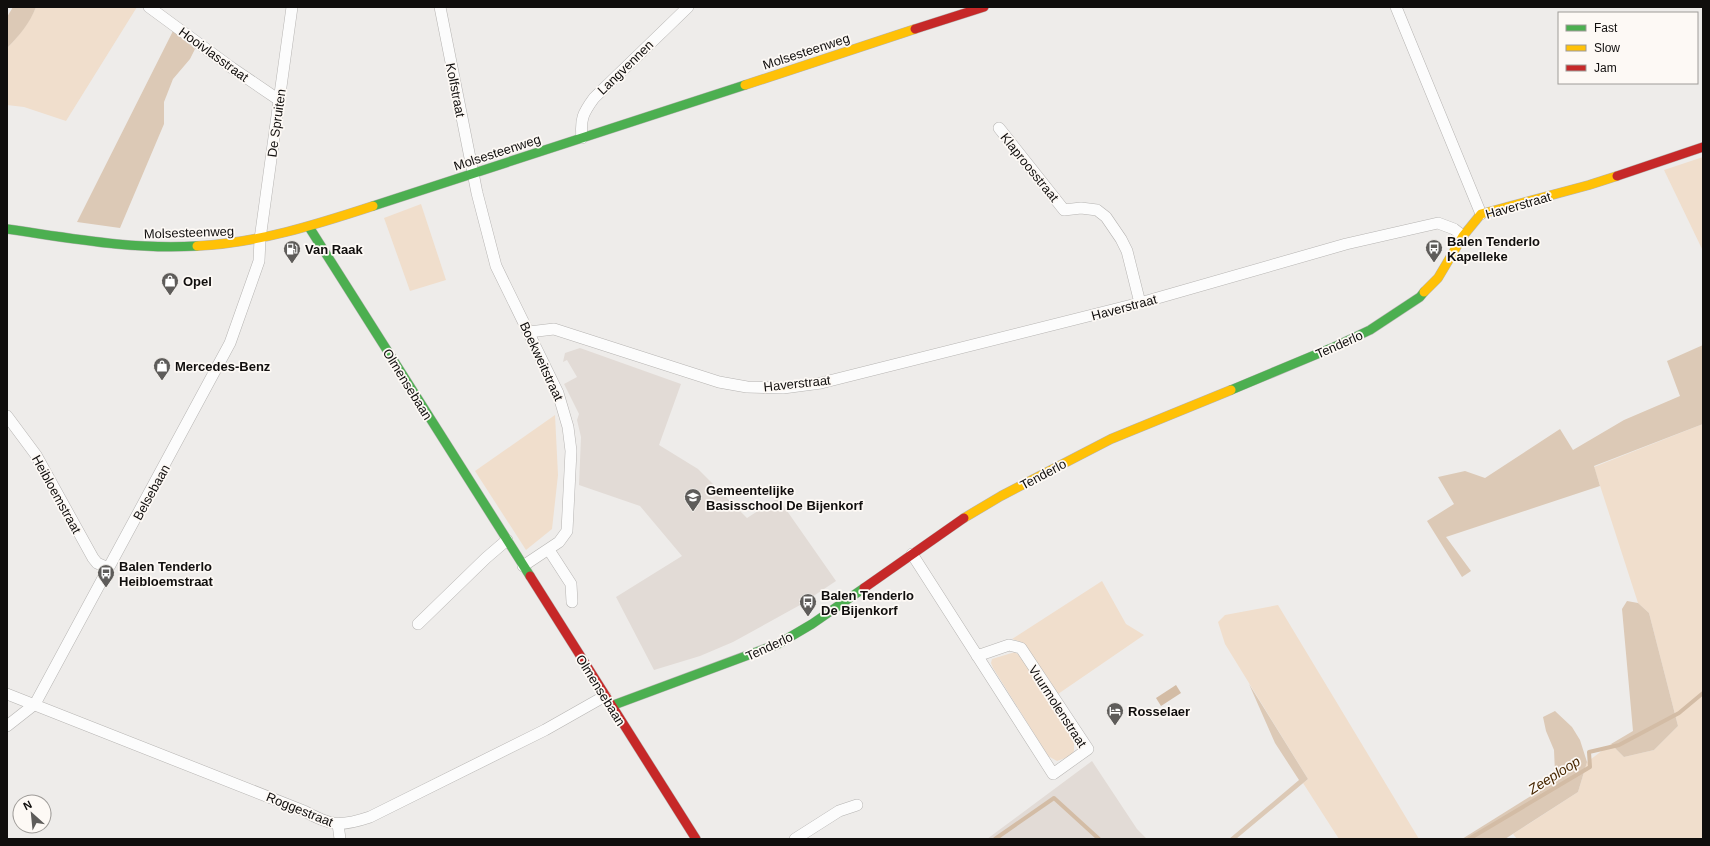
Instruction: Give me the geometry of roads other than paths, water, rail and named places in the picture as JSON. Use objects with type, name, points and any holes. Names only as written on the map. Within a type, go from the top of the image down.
[{"type":"street","name":"Hooivlasstraat","points":[[149,7],[227,65],[279,100]]},
{"type":"street","name":"De Spruiten","points":[[260,239],[292,7]]},
{"type":"street","name":"Kolfstraat","points":[[440,7],[473,173]]},
{"type":"street","name":"Langvennen","points":[[582,138],[582,116],[594,98],[688,7]]},
{"type":"street","name":"Molsesteenweg","points":[[7,229],[140,247],[223,245],[260,239],[309,227],[984,7]]},
{"type":"street","points":[[1396,7],[1481,214]]},
{"type":"street","name":"Klaproosstraat","points":[[998,128],[1064,210],[1081,208],[1097,210],[1106,217],[1128,251],[1140,303]]},
{"type":"street","name":"Haverstraat","points":[[529,332],[554,329],[719,382],[747,387],[783,388],[821,383],[1140,303],[1346,244],[1438,223],[1454,229],[1464,236],[1481,214],[1589,185],[1703,147]]},
{"type":"street","name":"Boekweitstraat","points":[[473,173],[496,266],[558,393],[568,427],[571,450],[567,531],[560,542],[550,550],[523,566]]},
{"type":"street","name":"Olmensebaan","points":[[309,227],[696,839]]},
{"type":"street","name":"Tenderlo","points":[[608,701],[778,644],[812,624],[970,514],[1086,450],[1334,347],[1370,330],[1420,297],[1438,278],[1464,236]]},
{"type":"street","name":"Belsebaan","points":[[7,726],[35,704],[230,343],[259,262],[260,239]]},
{"type":"street","name":"Heibloemstraat","points":[[7,416],[36,455],[93,558],[97,563],[108,568]]},
{"type":"street","points":[[418,624],[486,558],[507,540]]},
{"type":"street","points":[[550,550],[572,584],[572,602]]},
{"type":"street","name":"Vuurmolenstraat","points":[[912,554],[977,656],[1053,774],[1088,749],[1021,648],[1009,645],[977,656]]},
{"type":"street","name":"Roggestraat","points":[[7,694],[304,811],[327,823],[338,824],[354,822],[370,817],[545,730],[608,701]]},
{"type":"street","points":[[795,839],[839,811],[857,805]]},
{"type":"street","points":[[338,824],[340,839]]},
{"type":"waterway","name":"Zeeploop","points":[[1469,839],[1590,767],[1589,752],[1619,745],[1679,713],[1703,693]]},
{"type":"waterway","name":"Zeeploop","points":[[995,839],[1054,798],[1099,839]]},
{"type":"place","name":"Balen Tenderlo Kapelleke","points":[[1434,263]]},
{"type":"place","name":"Van Raak","points":[[292,264]]},
{"type":"place","name":"Opel","points":[[170,296]]},
{"type":"place","name":"Mercedes-Benz","points":[[162,381]]},
{"type":"place","name":"Gemeentelijke Basisschool De Bijenkorf","points":[[693,512]]},
{"type":"place","name":"Balen Tenderlo Heibloemstraat","points":[[106,588]]},
{"type":"place","name":"Balen Tenderlo De Bijenkorf","points":[[808,617]]},
{"type":"place","name":"Rosselaer","points":[[1115,726]]}]
